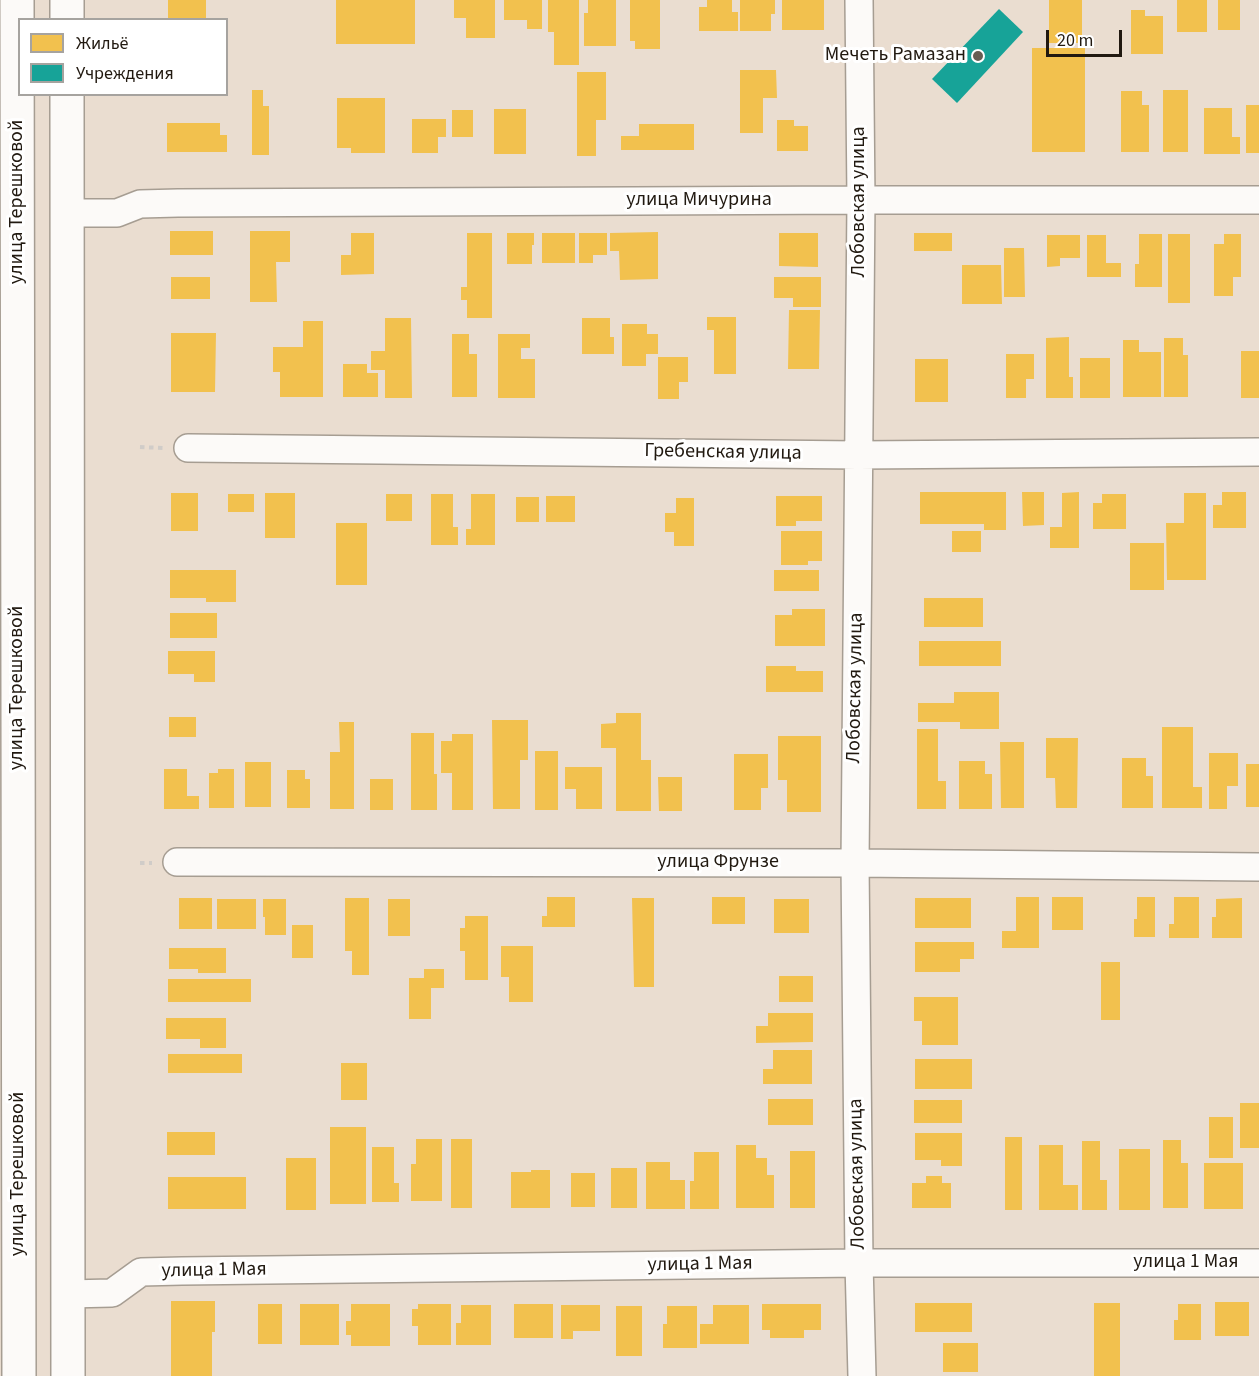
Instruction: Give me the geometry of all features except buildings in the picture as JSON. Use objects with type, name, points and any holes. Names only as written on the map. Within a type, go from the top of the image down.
[{"type":"main road","name":"улица Терешковой","points":[[17,0],[19,1376]]},
{"type":"main road","points":[[67,0],[67,18]]},
{"type":"main road","points":[[67,96],[68,1376]]},
{"type":"street","name":"Лобовская улица","points":[[859,0],[861,200],[855,863],[862,1376]]},
{"type":"street","name":"улица Мичурина","points":[[67,213],[117,213],[140,204],[1259,200]]},
{"type":"street","name":"Гребенская улица","points":[[188,448],[858,455],[1259,452]]},
{"type":"street","name":"улица Фрунзе","points":[[177,862],[855,863],[1259,867]]},
{"type":"street","name":"улица 1 Мая","points":[[68,1294],[112,1293],[141,1272],[859,1263],[1259,1263]]},
{"type":"place","name":"Мечеть Рамазан","points":[[978,56]]}]
